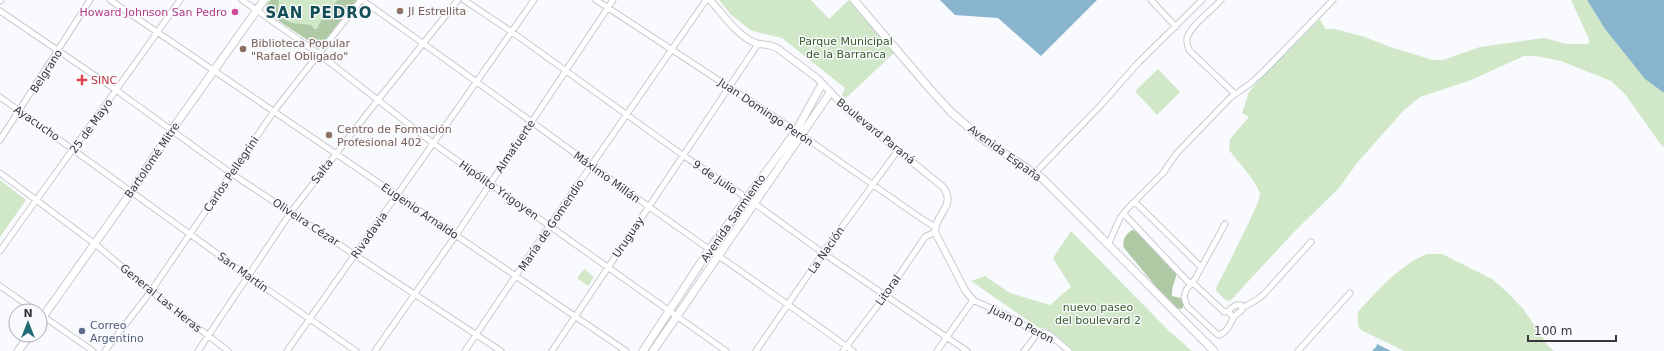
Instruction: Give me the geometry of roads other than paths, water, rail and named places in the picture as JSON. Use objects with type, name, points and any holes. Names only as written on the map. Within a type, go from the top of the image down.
[{"type":"main road","name":"Bartolomé Mitre","points":[[48,308],[95,244],[171,131],[264,0]]},
{"type":"main road","name":"Avenida España","points":[[854,0],[951,112],[981,138],[1035,173],[1214,351]]},
{"type":"main road","name":"Avenida Sarmiento","points":[[653,351],[754,203],[798,133],[822,84]]},
{"type":"main road","name":"Avenida Sarmiento","points":[[643,351],[709,250],[747,198],[830,92]]},
{"type":"street","name":"Belgrano","points":[[0,140],[90,0]]},
{"type":"street","name":"Eugenio Arnaldo","points":[[110,0],[626,351]]},
{"type":"street","name":"25 de Mayo","points":[[0,251],[74,150],[180,0]]},
{"type":"street","name":"Hipólito Yrigoyen","points":[[242,0],[257,9],[319,54],[377,101],[434,144],[490,182],[726,351]]},
{"type":"street","name":"Máximo Millán","points":[[362,0],[477,81],[591,166],[717,256],[789,304],[845,349],[853,351]]},
{"type":"street","name":"Carlos Pellegrini","points":[[105,351],[151,291],[274,111],[362,0]]},
{"type":"street","name":"Salta","points":[[198,351],[291,212],[458,0]]},
{"type":"street","name":"9 de Julio","points":[[464,0],[566,70],[684,156],[747,198],[885,296],[967,351]]},
{"type":"street","name":"Rivadavia","points":[[287,351],[534,0]]},
{"type":"street","name":"Juan Domingo Perón","points":[[596,0],[798,133],[935,229]]},
{"type":"street","name":"Almafuerte","points":[[375,351],[414,293],[456,235],[613,0]]},
{"type":"street","name":"María de Gomendio","points":[[465,351],[550,225],[706,0]]},
{"type":"street","name":"Boulevard Paraná","points":[[710,0],[740,32],[758,44],[770,44],[777,48],[817,78],[846,108],[937,181],[949,197],[935,229]]},
{"type":"street","points":[[1151,0],[1176,27]]},
{"type":"street","points":[[1035,173],[1101,105],[1137,64],[1202,0]]},
{"type":"street","points":[[1221,0],[1193,28],[1187,38],[1187,43],[1190,50],[1235,94]]},
{"type":"street","points":[[1108,245],[1124,214],[1163,173],[1176,154],[1230,98],[1251,83],[1265,70],[1333,0]]},
{"type":"street","name":"Oliveira Cézar","points":[[0,11],[116,90],[232,174],[502,351]]},
{"type":"street","name":"Uruguay","points":[[552,351],[648,206],[730,88],[758,44]]},
{"type":"street","name":"Ayacucho","points":[[0,97],[132,191]]},
{"type":"street","name":"La Nación","points":[[756,351],[898,150]]},
{"type":"street","name":"General Las Heras","points":[[0,173],[95,244],[151,291],[228,351]]},
{"type":"street","name":"San Martín","points":[[132,191],[248,276],[356,351]]},
{"type":"street","points":[[1135,202],[1201,267]]},
{"type":"street","points":[[1124,214],[1191,283],[1221,310],[1224,312],[1229,311],[1236,305],[1240,305],[1242,308]]},
{"type":"street","points":[[1226,224],[1184,294],[1184,302],[1187,306],[1215,334],[1218,335],[1222,334],[1242,308],[1264,294],[1311,242]]},
{"type":"street","points":[[935,229],[965,290],[973,300],[937,351]]},
{"type":"street","name":"Litoral","points":[[845,349],[885,296],[925,237],[935,229]]},
{"type":"street","points":[[0,286],[24,303]]},
{"type":"street","points":[[1298,351],[1350,293]]},
{"type":"street","name":"Juan D Peron","points":[[973,300],[1006,315],[1038,333],[1047,333],[1069,351]]},
{"type":"street","points":[[1229,311],[1231,316],[1234,317]]},
{"type":"street","points":[[48,322],[93,351]]},
{"type":"street","points":[[1024,351],[1038,333]]},
{"type":"water","points":[[940,0],[1097,0],[1041,56],[998,18],[955,15]]},
{"type":"water","points":[[1587,0],[1664,0],[1664,93],[1645,79],[1605,29]]},
{"type":"water","points":[[1377,344],[1391,351],[1372,351]]},
{"type":"place","name":"JI Estrellita","points":[[400,11]]},
{"type":"place","name":"Howard Johnson San Pedro","points":[[235,12]]},
{"type":"place","name":"Biblioteca Popular \"Rafael Obligado\"","points":[[243,49]]},
{"type":"place","name":"SINC","points":[[82,80]]},
{"type":"place","name":"Centro de Formación Profesional 402","points":[[329,135]]},
{"type":"place","name":"Correo Argentino","points":[[82,331]]},
{"type":"district","name":"SAN PEDRO","points":[[319,13]]},
{"type":"park label","name":"Parque Municipal de la Barranca","points":[[846,47]]},
{"type":"park label","name":"nuevo paseo del boulevard 2","points":[[1098,313]]}]
